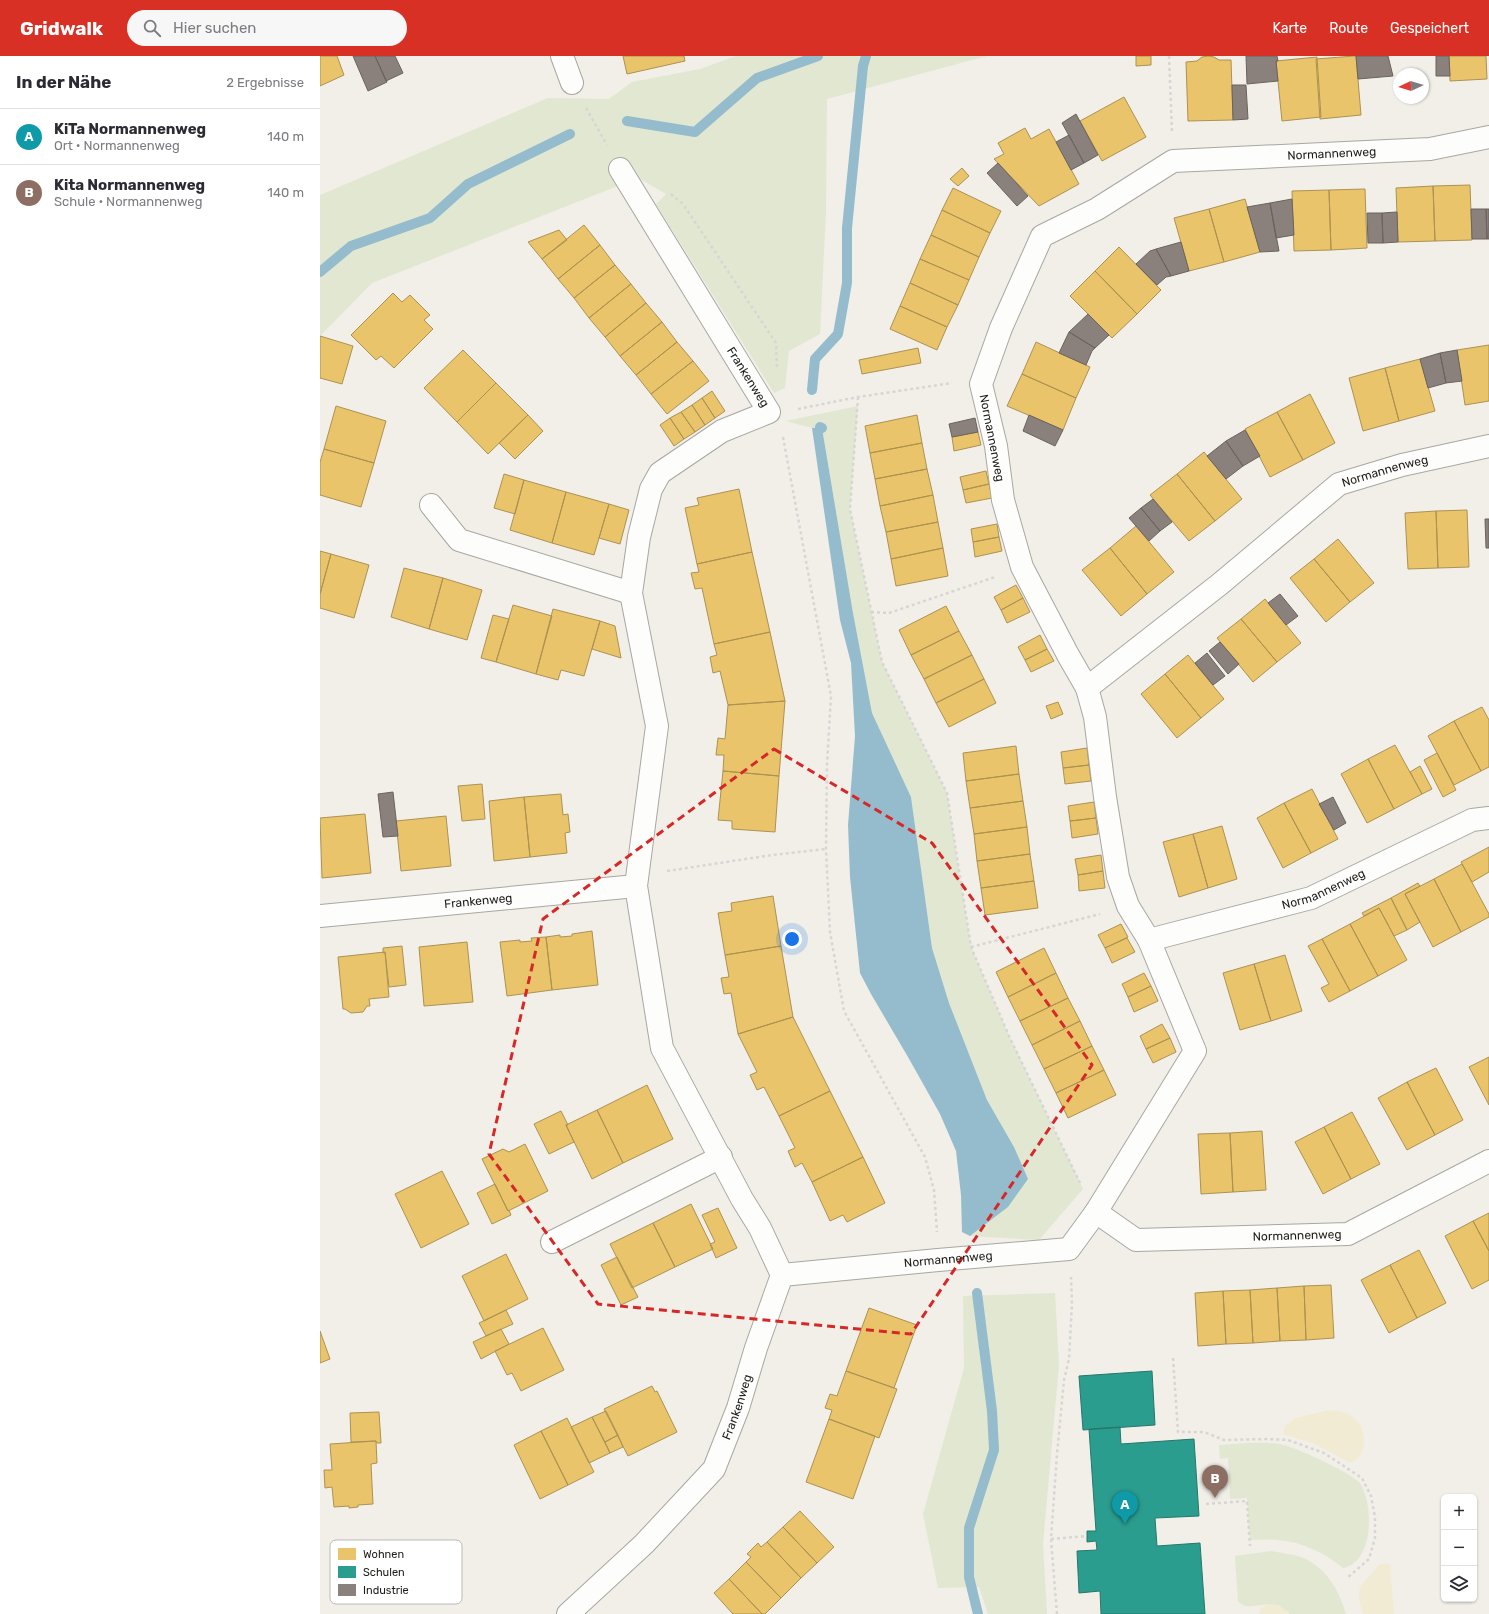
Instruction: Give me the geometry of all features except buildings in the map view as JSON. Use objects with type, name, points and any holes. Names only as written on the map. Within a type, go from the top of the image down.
[{"type":"street","points":[[562,56],[572,83]]},
{"type":"street","name":"Normannenweg","points":[[782,1275],[1069,1249],[1096,1212],[1195,1051],[1149,940],[1128,906],[1118,877],[1105,797],[1095,716],[1087,688],[1022,567],[1003,500],[996,446],[982,384],[1001,328],[1042,236],[1097,209],[1173,161],[1430,149],[1489,138]]},
{"type":"street","name":"Frankenweg","points":[[568,1614],[644,1544],[714,1469],[738,1408],[756,1348],[782,1275],[760,1228],[742,1199],[662,1048],[636,886],[657,726],[631,592],[638,537],[651,489],[660,472],[722,431],[769,412],[620,169]]},
{"type":"street","name":"Normannenweg","points":[[1087,688],[1220,584],[1339,484],[1402,465],[1489,446]]},
{"type":"street","points":[[431,505],[459,540],[631,592]]},
{"type":"street","name":"Normannenweg","points":[[1149,940],[1310,898],[1472,820],[1489,818]]},
{"type":"street","name":"Frankenweg","points":[[320,916],[636,886]]},
{"type":"street","points":[[552,1242],[721,1157]]},
{"type":"street","name":"Normannenweg","points":[[1096,1212],[1136,1240],[1348,1234],[1489,1161]]},
{"type":"path","points":[[1169,56],[1173,161]]},
{"type":"path","points":[[572,83],[620,169]]},
{"type":"path","points":[[667,191],[683,204],[776,343]]},
{"type":"path","points":[[938,1260],[934,1190],[926,1158],[844,1011],[830,932],[826,849],[827,766],[832,696],[783,436],[769,412],[956,382],[982,384]]},
{"type":"path","points":[[858,397],[850,510],[882,662],[947,792],[971,947],[1009,1036],[1083,1189],[1096,1212]]},
{"type":"path","points":[[871,612],[888,613],[1022,567]]},
{"type":"path","points":[[636,886],[665,872],[772,855],[826,849]]},
{"type":"path","points":[[971,947],[1041,930],[1128,906]]},
{"type":"path","points":[[1057,1614],[1051,1539],[1064,1380],[1069,1359],[1072,1304],[1069,1249]]},
{"type":"path","points":[[1173,1358],[1178,1432],[1204,1432],[1224,1440],[1288,1440],[1324,1453],[1362,1478],[1371,1496],[1375,1517],[1375,1538],[1369,1559],[1347,1578]]},
{"type":"path","points":[[1206,1504],[1247,1501],[1250,1546]]},
{"type":"path","points":[[1051,1539],[1087,1536]]},
{"type":"highlighted area","points":[[774,749],[932,843],[1092,1065],[911,1334],[598,1304],[489,1154],[543,919]]},
{"type":"green space","points":[[736,56],[987,56],[827,99],[826,212],[820,334],[789,351],[785,388],[774,393],[656,204],[666,194],[638,178],[372,283],[320,336],[320,195],[548,98],[609,99],[632,82],[700,69]]},
{"type":"green space","points":[[858,406],[850,509],[882,662],[947,793],[971,947],[1009,1036],[1083,1189],[1039,1240],[970,1236],[1008,1207],[1014,1147],[987,1100],[949,1003],[932,948],[911,797],[872,713],[853,613],[822,428],[812,428],[786,421]]},
{"type":"green space","points":[[1055,1293],[1059,1365],[1043,1544],[1047,1614],[988,1614],[979,1587],[938,1588],[923,1514],[964,1368],[963,1296]]},
{"type":"green space","points":[[1275,1443],[1291,1447],[1336,1468],[1360,1483],[1365,1493],[1368,1505],[1368,1532],[1366,1544],[1361,1555],[1353,1564],[1343,1568],[1321,1553],[1296,1543],[1275,1540],[1250,1540],[1247,1498],[1230,1499],[1228,1458],[1220,1459],[1219,1445]]},
{"type":"green space","points":[[1271,1551],[1301,1557],[1318,1567],[1330,1580],[1340,1596],[1346,1614],[1289,1614],[1289,1612],[1270,1605],[1246,1606],[1238,1601],[1235,1556]]},
{"type":"sand","points":[[1329,1410],[1350,1415],[1357,1421],[1362,1431],[1364,1437],[1363,1448],[1358,1458],[1350,1463],[1315,1444],[1283,1434],[1285,1426],[1296,1418]]},
{"type":"sand","points":[[1379,1564],[1390,1564],[1394,1614],[1363,1614],[1360,1604],[1359,1591],[1361,1586]]},
{"type":"sand","points":[[1268,1604],[1279,1605],[1289,1614],[1259,1614],[1260,1610]]},
{"type":"water","points":[[812,428],[822,428],[853,613],[872,713],[911,797],[932,948],[949,1003],[987,1100],[1014,1147],[1028,1179],[1008,1207],[970,1236],[962,1232],[961,1195],[956,1151],[940,1114],[860,973],[850,877],[848,825],[855,736],[851,663],[840,620]]},
{"type":"waterway","points":[[627,121],[695,132],[757,78],[818,56]]},
{"type":"waterway","points":[[812,390],[815,359],[838,334],[847,283],[847,228],[863,66],[866,56]]},
{"type":"waterway","points":[[320,272],[351,246],[430,218],[468,184],[570,134]]},
{"type":"waterway","points":[[977,1293],[992,1411],[994,1450],[969,1528],[969,1577],[978,1614]]},
{"type":"place","name":"Kita Normannenweg","points":[[1215,1498]]},
{"type":"place","name":"KiTa Normannenweg","points":[[1125,1524]]}]
